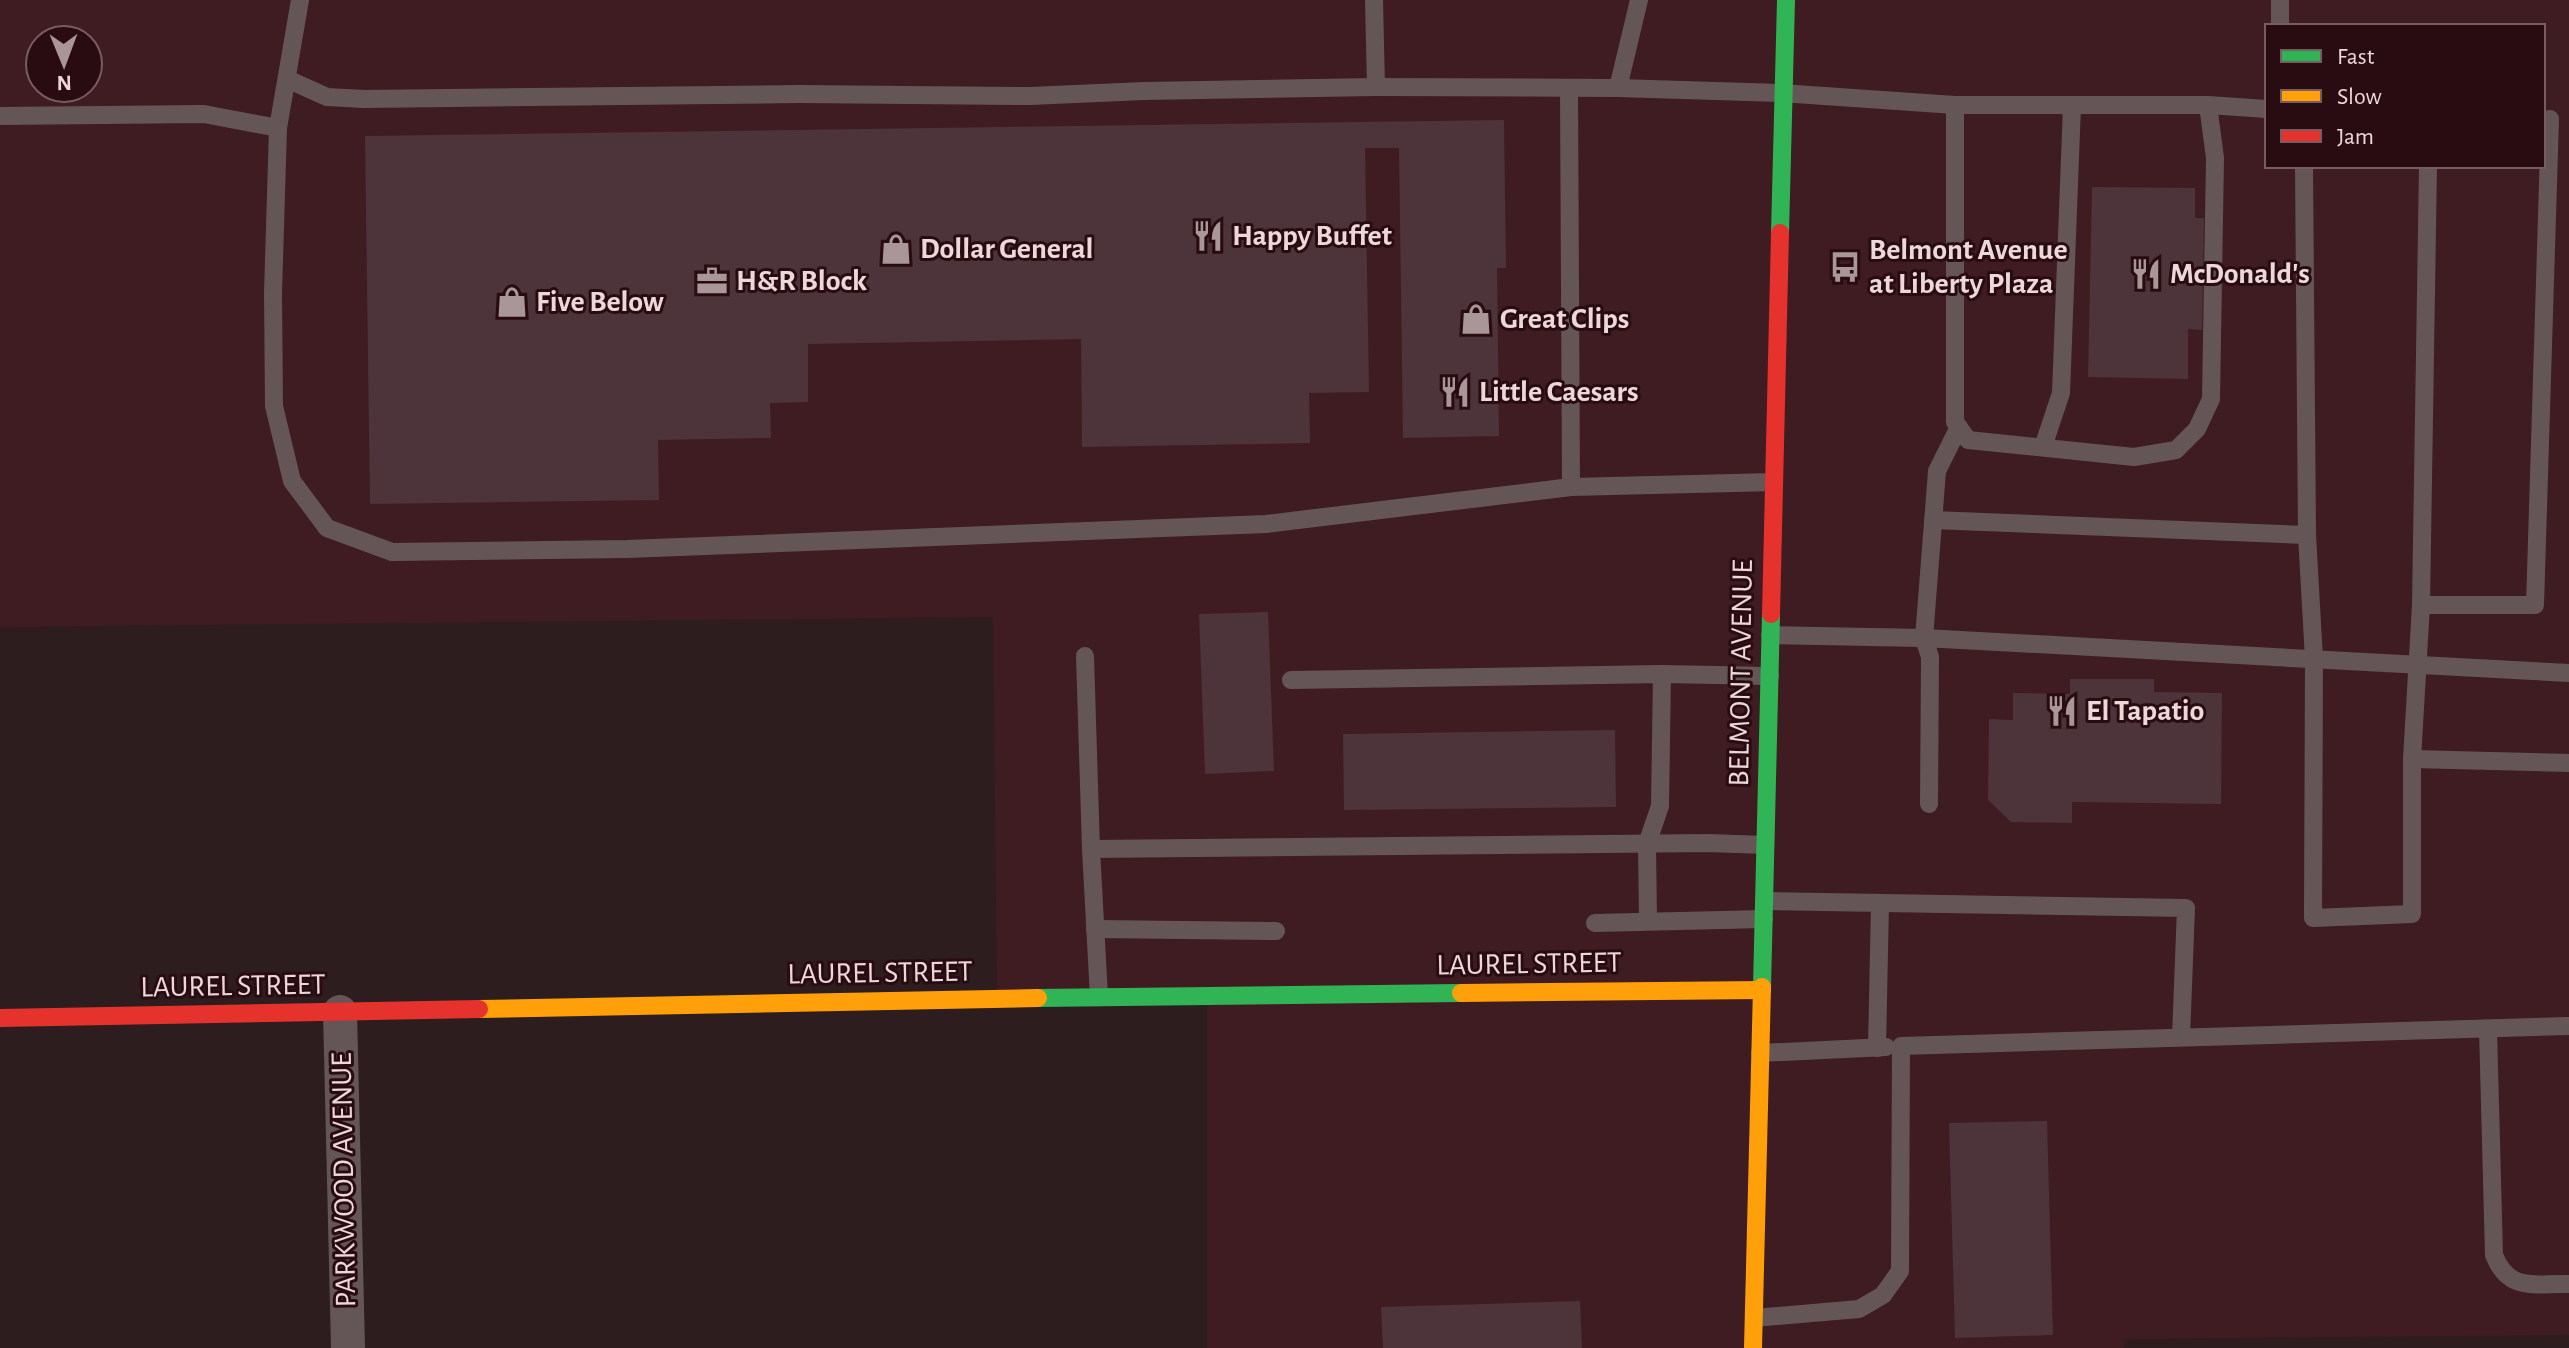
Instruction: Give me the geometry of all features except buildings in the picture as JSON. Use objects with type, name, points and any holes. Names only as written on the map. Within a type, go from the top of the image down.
[{"type":"street","name":"BELMONT AVENUE","points":[[1753,1348],[1781,93],[1786,0]]},
{"type":"street","name":"LAUREL STREET","points":[[0,1018],[1099,997],[1762,990]]},
{"type":"street","name":"PARKWOOD AVENUE","points":[[340,1012],[348,1348]]},
{"type":"lane","points":[[300,0],[278,128],[273,279],[274,406],[292,481],[327,528],[392,552],[627,549],[1266,524],[1571,487],[1774,482]]},
{"type":"lane","points":[[1374,0],[1376,87]]},
{"type":"lane","points":[[2280,0],[2280,24]]},
{"type":"lane","points":[[1618,88],[1637,7]]},
{"type":"lane","points":[[287,79],[327,97],[364,99],[799,94],[1030,96],[1158,90],[1376,87],[1618,88],[1781,93],[1955,105],[2208,105],[2265,109]]},
{"type":"lane","points":[[1569,89],[1571,487]]},
{"type":"lane","points":[[1955,105],[1955,422],[1968,440],[2134,457],[2176,450],[2197,429],[2211,399],[2215,158],[2208,105]]},
{"type":"lane","points":[[2043,447],[2061,393],[2072,106]]},
{"type":"lane","points":[[0,116],[204,114],[278,128]]},
{"type":"lane","points":[[2421,605],[2535,605],[2554,119]]},
{"type":"lane","points":[[2304,168],[2307,535],[2314,659],[2313,918],[2412,914],[2412,759],[2421,605],[2428,168]]},
{"type":"lane","points":[[1929,804],[1930,657],[1924,638],[1933,520],[1937,471],[1959,427]]},
{"type":"lane","points":[[1933,520],[2307,535]]},
{"type":"lane","points":[[1770,635],[1924,638],[2569,673]]},
{"type":"lane","points":[[1085,656],[1099,997]]},
{"type":"lane","points":[[1648,921],[1647,844],[1660,806],[1662,674]]},
{"type":"lane","points":[[1291,680],[1662,674],[1770,676]]},
{"type":"lane","points":[[2412,759],[2569,763]]},
{"type":"lane","points":[[1091,849],[1765,845]]},
{"type":"lane","points":[[1595,923],[1880,903],[2186,908],[2181,1037]]},
{"type":"lane","points":[[1877,1048],[1880,903]]},
{"type":"lane","points":[[1095,929],[1276,931]]},
{"type":"lane","points":[[1760,1053],[2569,1026]]},
{"type":"lane","points":[[2488,1029],[2494,1255],[2500,1271],[2515,1283],[2569,1284]]},
{"type":"lane","points":[[1754,1318],[1859,1309],[1883,1295],[1900,1271],[1901,1046]]},
{"type":"shaded area","points":[[0,0],[2569,0],[2569,1335],[2125,1339],[2124,1348],[1207,1348],[1207,997],[997,999],[993,617],[0,627]]},
{"type":"traffic: fast","points":[[1780,233],[1786,0]]},
{"type":"traffic: fast","points":[[1762,987],[1771,614]]},
{"type":"traffic: fast","points":[[1038,998],[1461,993]]},
{"type":"traffic: slow","points":[[1753,1348],[1762,987]]},
{"type":"traffic: slow","points":[[1461,993],[1762,990]]},
{"type":"traffic: slow","points":[[479,1009],[1038,998]]},
{"type":"traffic: jam","points":[[1771,614],[1780,233]]},
{"type":"traffic: jam","points":[[0,1018],[479,1009]]},
{"type":"place","name":"Happy Buffet","points":[[1208,236]]},
{"type":"place","name":"Dollar General","points":[[896,249]]},
{"type":"place","name":"Belmont Avenue at Liberty Plaza","points":[[1845,267]]},
{"type":"place","name":"McDonald's","points":[[2146,274]]},
{"type":"place","name":"H&R Block","points":[[712,281]]},
{"type":"place","name":"Five Below","points":[[512,302]]},
{"type":"place","name":"Great Clips","points":[[1476,319]]},
{"type":"place","name":"Little Caesars","points":[[1455,392]]},
{"type":"place","name":"El Tapatio","points":[[2062,711]]}]
